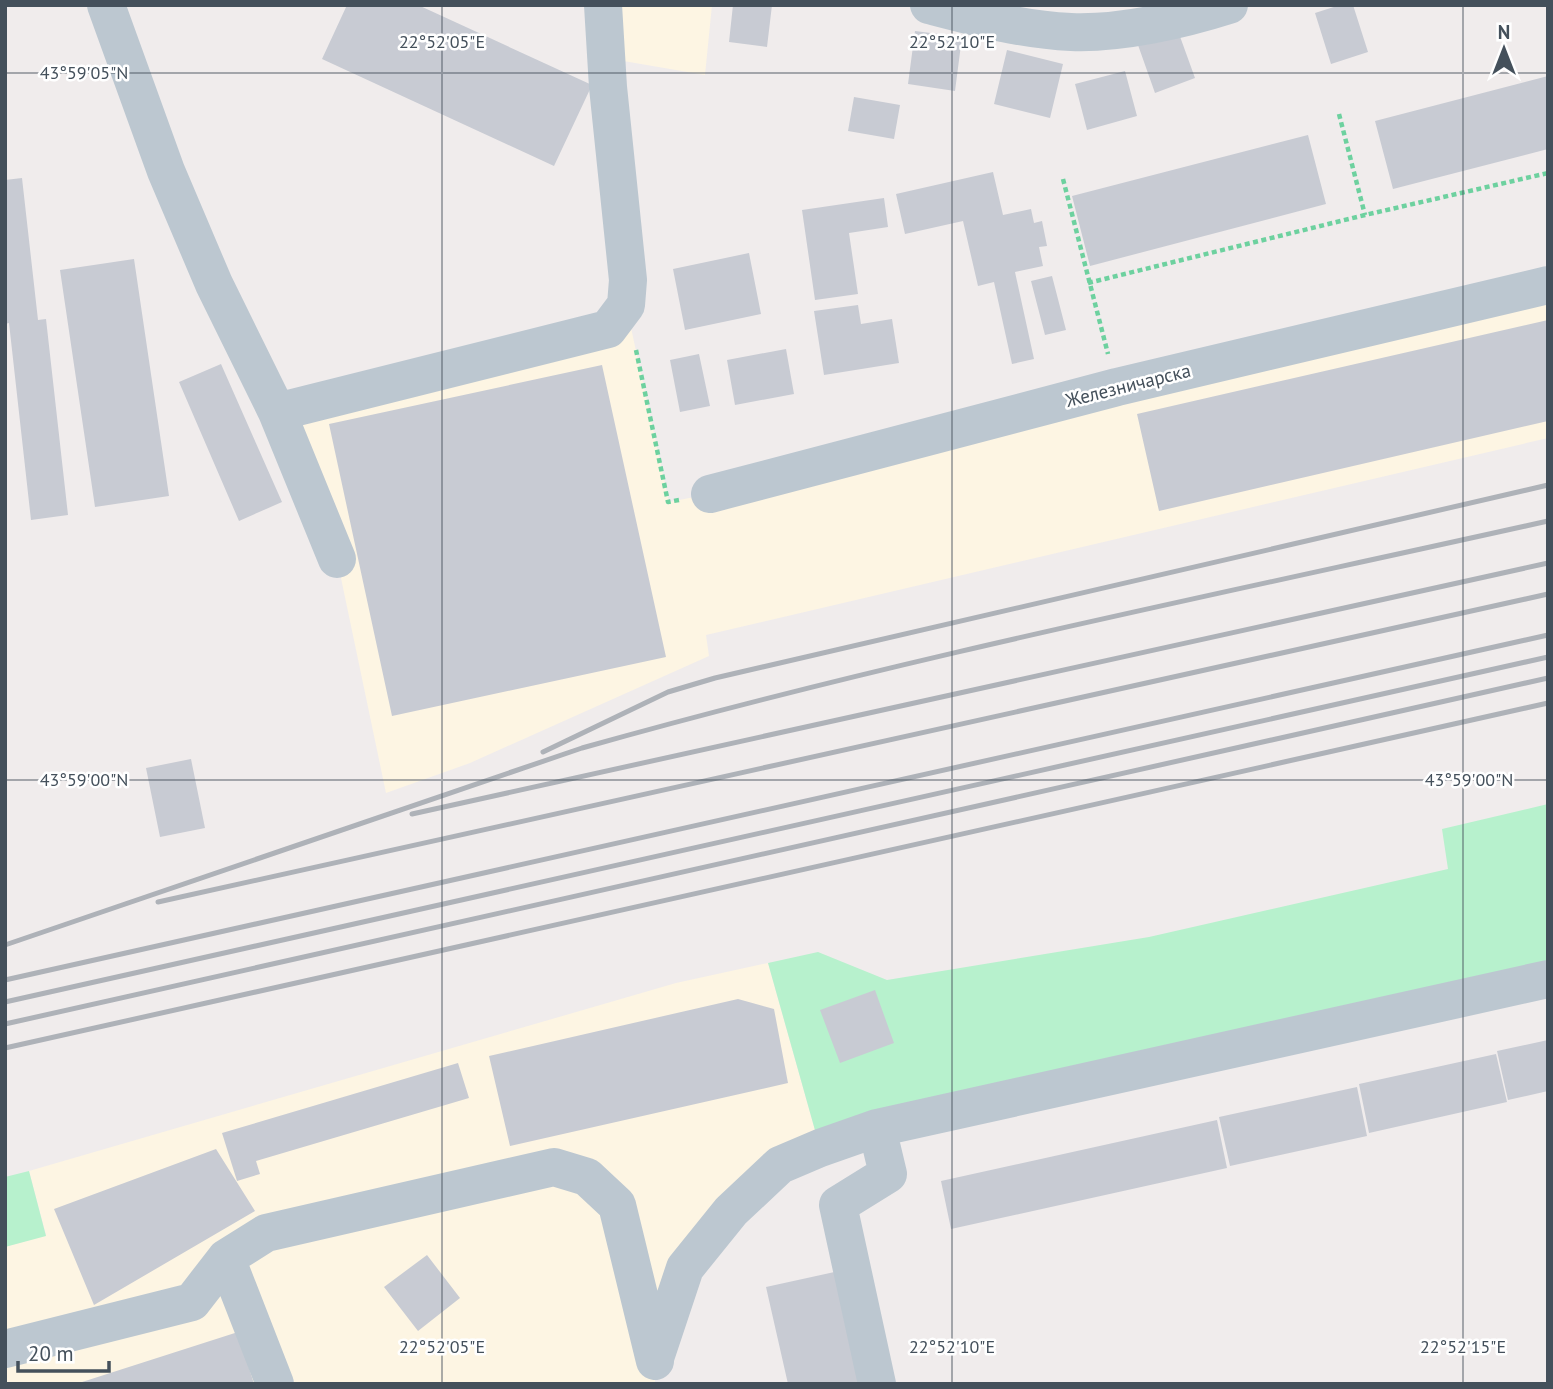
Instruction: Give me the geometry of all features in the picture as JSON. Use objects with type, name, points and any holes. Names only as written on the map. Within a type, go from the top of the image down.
[{"type":"street","points":[[106,5],[166,172],[214,284],[277,412],[337,559]]},
{"type":"street","points":[[277,412],[608,329],[626,305],[628,280],[608,87],[603,5]]},
{"type":"street","points":[[929,5],[1036,28],[1071,32],[1095,18],[1150,24],[1229,5]]},
{"type":"street","name":"Железничарска","points":[[710,494],[1117,387],[1548,285]]},
{"type":"street","points":[[655,1371],[685,1268],[731,1211],[780,1165],[820,1147],[877,1128],[1548,979]]},
{"type":"street","points":[[877,1128],[888,1174],[838,1205],[877,1384]]},
{"type":"street","points":[[5,1349],[192,1302],[226,1258],[266,1233],[554,1167],[587,1177],[617,1205],[655,1371]]},
{"type":"street","points":[[226,1258],[275,1384]]},
{"type":"path","points":[[1339,114],[1365,215]]},
{"type":"path","points":[[1088,283],[1548,173]]},
{"type":"path","points":[[1063,179],[1117,387]]},
{"type":"path","points":[[626,305],[668,502],[710,494]]},
{"type":"shaded area","points":[[603,5],[712,5],[705,75],[606,58]]},
{"type":"shaded area","points":[[1548,285],[1548,438],[706,635],[709,656],[470,763],[386,793],[337,559],[277,412],[626,305],[669,502]]},
{"type":"shaded area","points":[[768,963],[820,1148],[731,1211],[655,1358],[655,1384],[5,1384],[5,1247],[46,1235],[29,1171],[676,983]]},
{"type":"green space","points":[[1548,804],[1548,979],[820,1148],[768,963],[818,952],[887,980],[1149,937],[1448,869],[1442,829]]},
{"type":"green space","points":[[29,1171],[46,1236],[5,1247],[5,1177]]},
{"type":"building","points":[[347,5],[418,5],[592,85],[554,166],[322,59]]},
{"type":"building","points":[[733,5],[772,5],[767,47],[729,42]]},
{"type":"building","points":[[1340,5],[1353,5],[1368,52],[1331,64],[1315,13]]},
{"type":"building","points":[[915,31],[962,37],[955,91],[908,84]]},
{"type":"building","points":[[1178,31],[1195,78],[1155,93],[1138,45]]},
{"type":"building","points":[[1007,50],[1063,64],[1050,118],[994,104]]},
{"type":"building","points":[[1125,71],[1137,116],[1087,130],[1075,84]]},
{"type":"building","points":[[1548,76],[1548,149],[1393,189],[1375,121]]},
{"type":"building","points":[[854,97],[900,105],[894,139],[848,131]]},
{"type":"building","points":[[1308,135],[1326,204],[1090,266],[1072,196]]},
{"type":"building","points":[[993,172],[1003,215],[1031,209],[1034,223],[1042,221],[1047,246],[1039,247],[1043,266],[1015,272],[1034,359],[1012,364],[994,282],[978,286],[963,221],[905,234],[896,194]]},
{"type":"building","points":[[22,178],[38,320],[46,319],[68,515],[31,520],[9,323],[5,324],[5,180]]},
{"type":"building","points":[[884,198],[888,227],[849,233],[858,294],[815,300],[802,210]]},
{"type":"building","points":[[749,253],[761,314],[685,330],[673,269]]},
{"type":"building","points":[[134,259],[169,496],[95,507],[60,270]]},
{"type":"building","points":[[1052,276],[1066,330],[1045,335],[1031,281]]},
{"type":"building","points":[[858,305],[861,324],[892,319],[899,363],[824,375],[814,311]]},
{"type":"building","points":[[1548,320],[1548,421],[1159,511],[1137,414]]},
{"type":"building","points":[[786,349],[794,394],[735,405],[727,360]]},
{"type":"building","points":[[699,354],[710,406],[680,412],[670,360]]},
{"type":"building","points":[[221,364],[282,502],[239,521],[179,382]]},
{"type":"building","points":[[602,365],[666,657],[392,716],[329,424]]},
{"type":"building","points":[[191,759],[205,828],[160,837],[146,768]]},
{"type":"building","points":[[875,990],[894,1043],[840,1063],[820,1010]]},
{"type":"building","points":[[738,999],[774,1009],[788,1083],[510,1146],[489,1056]]},
{"type":"building","points":[[1548,1040],[1548,1091],[1508,1100],[1497,1051]]},
{"type":"building","points":[[1496,1054],[1507,1102],[1369,1133],[1359,1084]]},
{"type":"building","points":[[458,1063],[469,1098],[256,1161],[260,1174],[237,1181],[222,1133]]},
{"type":"building","points":[[1357,1087],[1367,1136],[1230,1166],[1219,1117]]},
{"type":"building","points":[[1217,1120],[1227,1168],[951,1229],[941,1181]]},
{"type":"building","points":[[216,1149],[255,1211],[94,1305],[54,1209]]},
{"type":"building","points":[[427,1255],[460,1298],[418,1331],[384,1287]]},
{"type":"building","points":[[839,1271],[864,1384],[788,1384],[766,1287]]},
{"type":"building","points":[[238,1332],[254,1384],[79,1384],[79,1383]]},
{"type":"railway","points":[[543,752],[668,692],[715,678],[1548,485]]},
{"type":"railway","points":[[5,945],[582,748],[702,715],[942,656],[1548,521]]},
{"type":"railway","points":[[412,814],[1548,563]]},
{"type":"railway","points":[[158,902],[1548,594]]},
{"type":"railway","points":[[5,980],[1548,635]]},
{"type":"railway","points":[[5,1002],[1548,657]]},
{"type":"railway","points":[[5,1024],[1548,678]]},
{"type":"railway","points":[[5,1048],[1548,703]]}]
